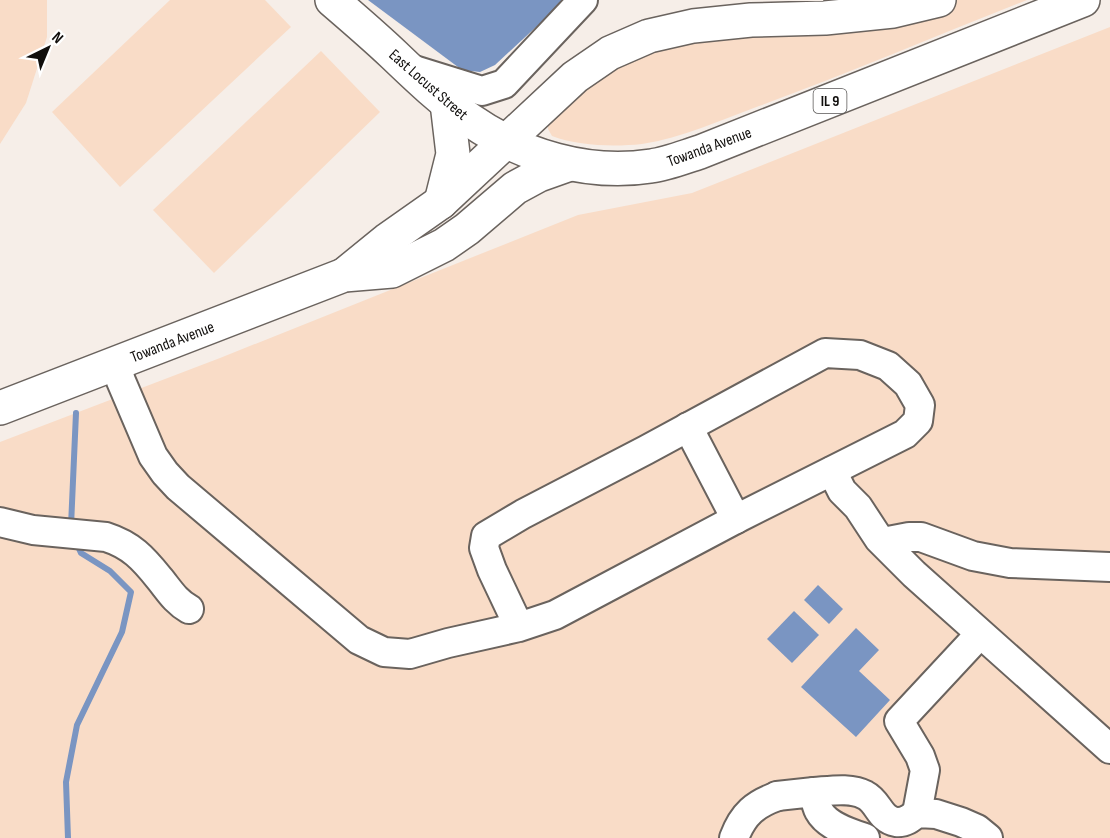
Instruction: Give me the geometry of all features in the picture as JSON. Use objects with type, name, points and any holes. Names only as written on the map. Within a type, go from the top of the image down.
[{"type":"main road","name":"East Locust Street","points":[[332,0],[447,103],[471,121],[518,147],[570,164]]},
{"type":"main road","name":"Towanda Avenue","points":[[344,275],[387,240],[441,202],[575,77],[610,53],[649,36],[693,26],[751,20],[825,18],[893,11],[939,0]]},
{"type":"main road","name":"Towanda Avenue","points":[[0,408],[344,275],[392,271],[444,245],[467,229],[501,199],[539,175],[570,164],[600,169],[652,166],[700,152],[1083,0]]},
{"type":"main road","points":[[441,202],[453,154],[447,103]]},
{"type":"lane","points":[[408,68],[482,90],[504,84],[583,0]]},
{"type":"lane","points":[[115,363],[153,456],[178,487],[359,640],[384,652],[410,654],[519,627],[555,615],[736,519],[905,434],[918,421],[920,405],[908,384],[888,366],[860,355],[825,352],[522,514],[486,536],[484,548],[519,627]]},
{"type":"lane","points":[[688,427],[736,519]]},
{"type":"lane","points":[[832,471],[842,491],[858,507],[883,542],[914,574],[1110,749]]},
{"type":"lane","points":[[0,522],[33,530],[106,537],[118,541],[140,555],[180,604],[189,609]]},
{"type":"lane","points":[[883,542],[921,537],[973,556],[1010,563],[1110,567]]},
{"type":"lane","points":[[734,838],[738,826],[747,813],[766,800],[778,796],[814,792],[841,791],[867,795],[886,819],[899,823],[910,819],[917,813],[925,770],[920,756],[899,721],[981,633]]},
{"type":"lane","points":[[814,792],[819,812],[828,821],[843,830],[865,838]]},
{"type":"lane","points":[[917,813],[936,814],[961,822],[977,829],[988,838]]},
{"type":"shaded area","points":[[0,0],[47,0],[47,37],[26,103],[0,144]]},
{"type":"shaded area","points":[[170,0],[265,0],[291,27],[120,187],[52,112]]},
{"type":"shaded area","points":[[956,0],[1027,0],[672,138],[642,144],[596,145],[552,136],[548,129],[548,122],[584,86],[661,44],[903,19]]},
{"type":"shaded area","points":[[1110,27],[1110,838],[0,838],[0,442],[220,358],[578,215],[692,193]]},
{"type":"shaded area","points":[[321,51],[380,112],[214,273],[153,210]]},
{"type":"water","points":[[368,0],[565,0],[495,65],[480,72],[462,70]]},
{"type":"water","points":[[818,585],[843,609],[829,624],[804,600]]},
{"type":"water","points":[[794,611],[819,635],[792,663],[767,639]]},
{"type":"water","points":[[856,628],[879,650],[859,671],[890,700],[856,737],[801,687]]},
{"type":"waterway","points":[[71,526],[76,413]]},
{"type":"waterway","points":[[68,838],[66,782],[77,725],[122,632],[131,592],[110,571],[81,553],[76,542]]}]
